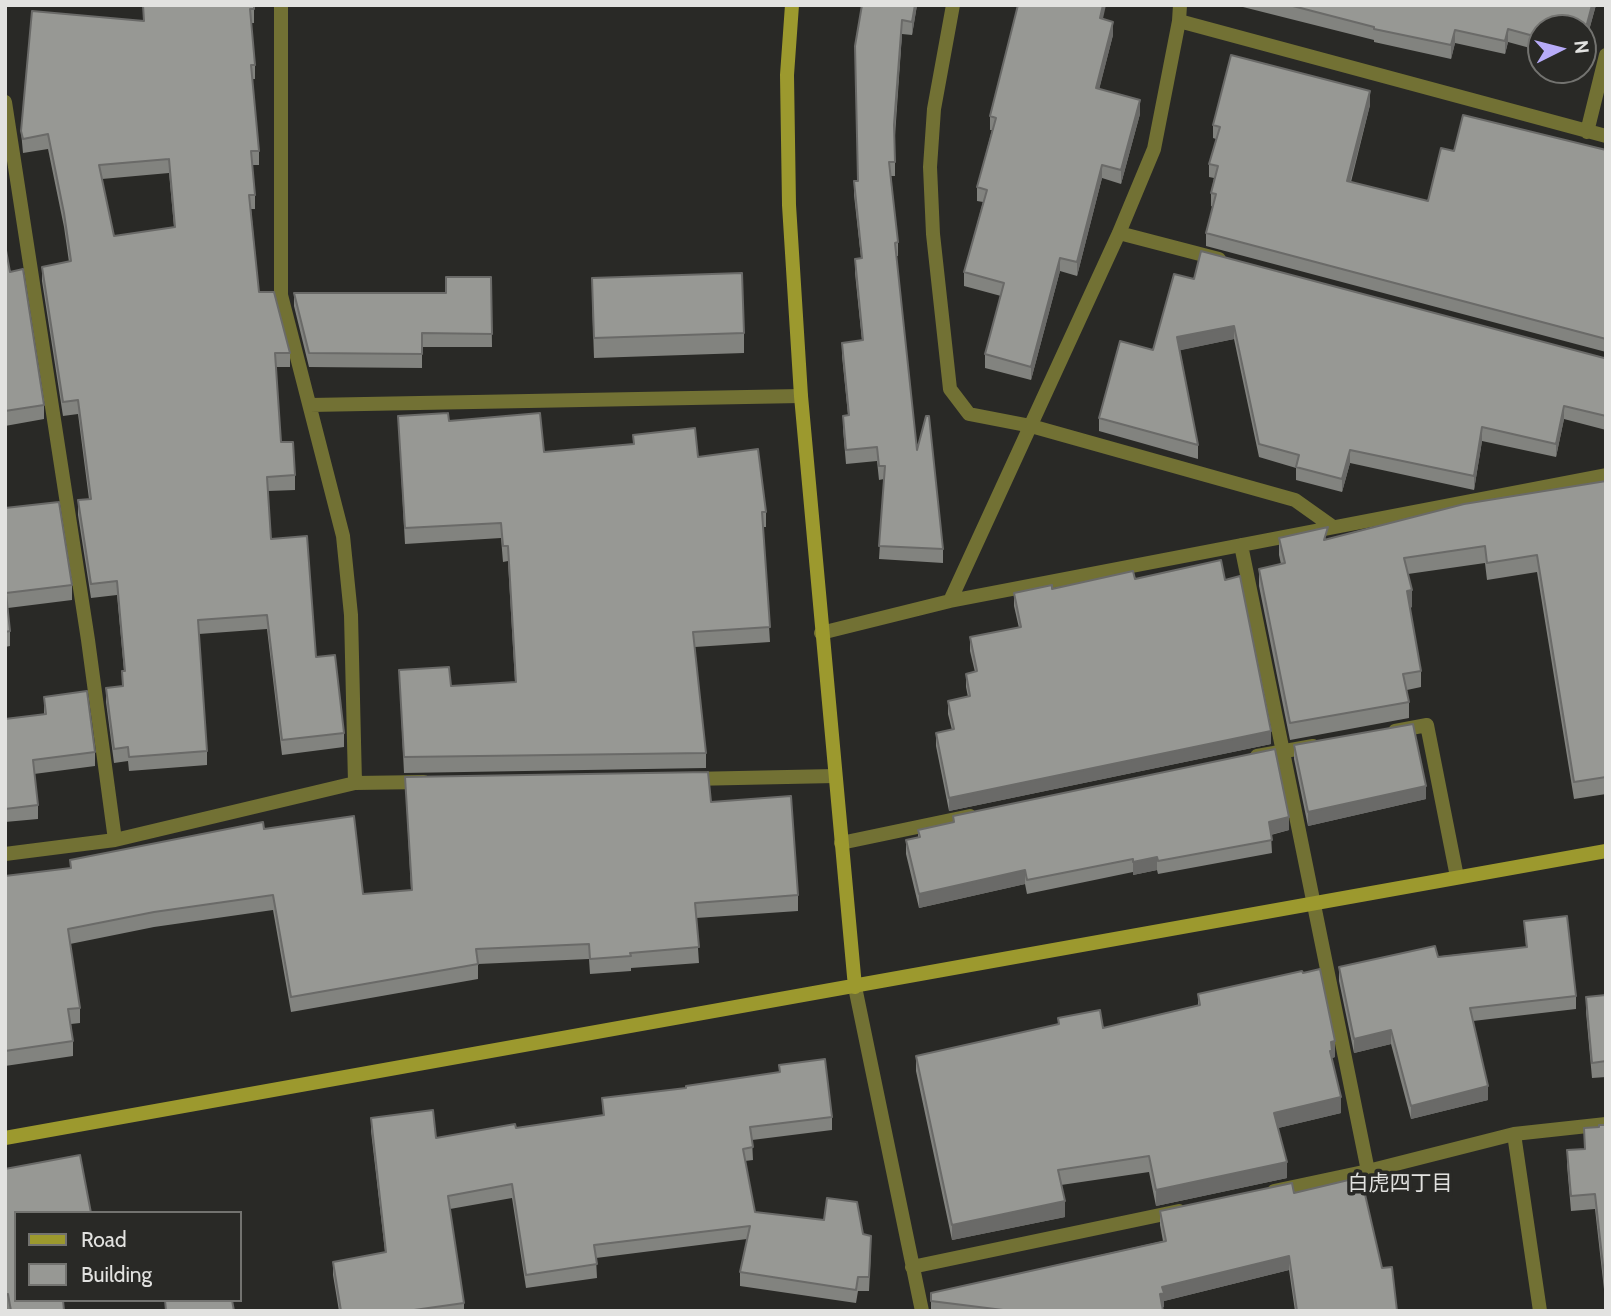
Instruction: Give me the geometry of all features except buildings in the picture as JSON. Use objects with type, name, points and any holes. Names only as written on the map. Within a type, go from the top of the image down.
[{"type":"street","points":[[281,5],[281,295],[343,536],[351,615],[355,783]]},
{"type":"street","points":[[792,5],[787,75],[789,205],[801,396],[855,987],[922,1311]]},
{"type":"street","points":[[953,5],[934,109],[930,167],[933,234],[950,389],[969,414],[1031,426],[1295,500],[1333,527]]},
{"type":"street","points":[[950,601],[1119,233],[1154,149],[1180,5]]},
{"type":"street","points":[[1179,22],[1606,136]]},
{"type":"street","points":[[1587,132],[1606,55]]},
{"type":"street","points":[[5,102],[88,640],[115,840]]},
{"type":"street","points":[[1119,233],[1227,261]]},
{"type":"street","points":[[310,405],[801,396]]},
{"type":"street","points":[[821,633],[950,601],[1606,475]]},
{"type":"street","points":[[1241,545],[1368,1171]]},
{"type":"street","points":[[1375,734],[1427,725],[1457,877]]},
{"type":"street","points":[[1244,759],[1323,744]]},
{"type":"street","points":[[669,779],[835,776]]},
{"type":"street","points":[[5,854],[115,840],[355,783],[437,782]]},
{"type":"street","points":[[841,843],[978,814]]},
{"type":"street","points":[[5,1138],[1606,851]]},
{"type":"street","points":[[1258,1194],[1368,1171],[1514,1134],[1606,1124]]},
{"type":"street","points":[[1514,1134],[1540,1311]]},
{"type":"street","points":[[912,1267],[1190,1209]]},
{"type":"district","name":"白虎四丁目","points":[[1400,1184]]}]
